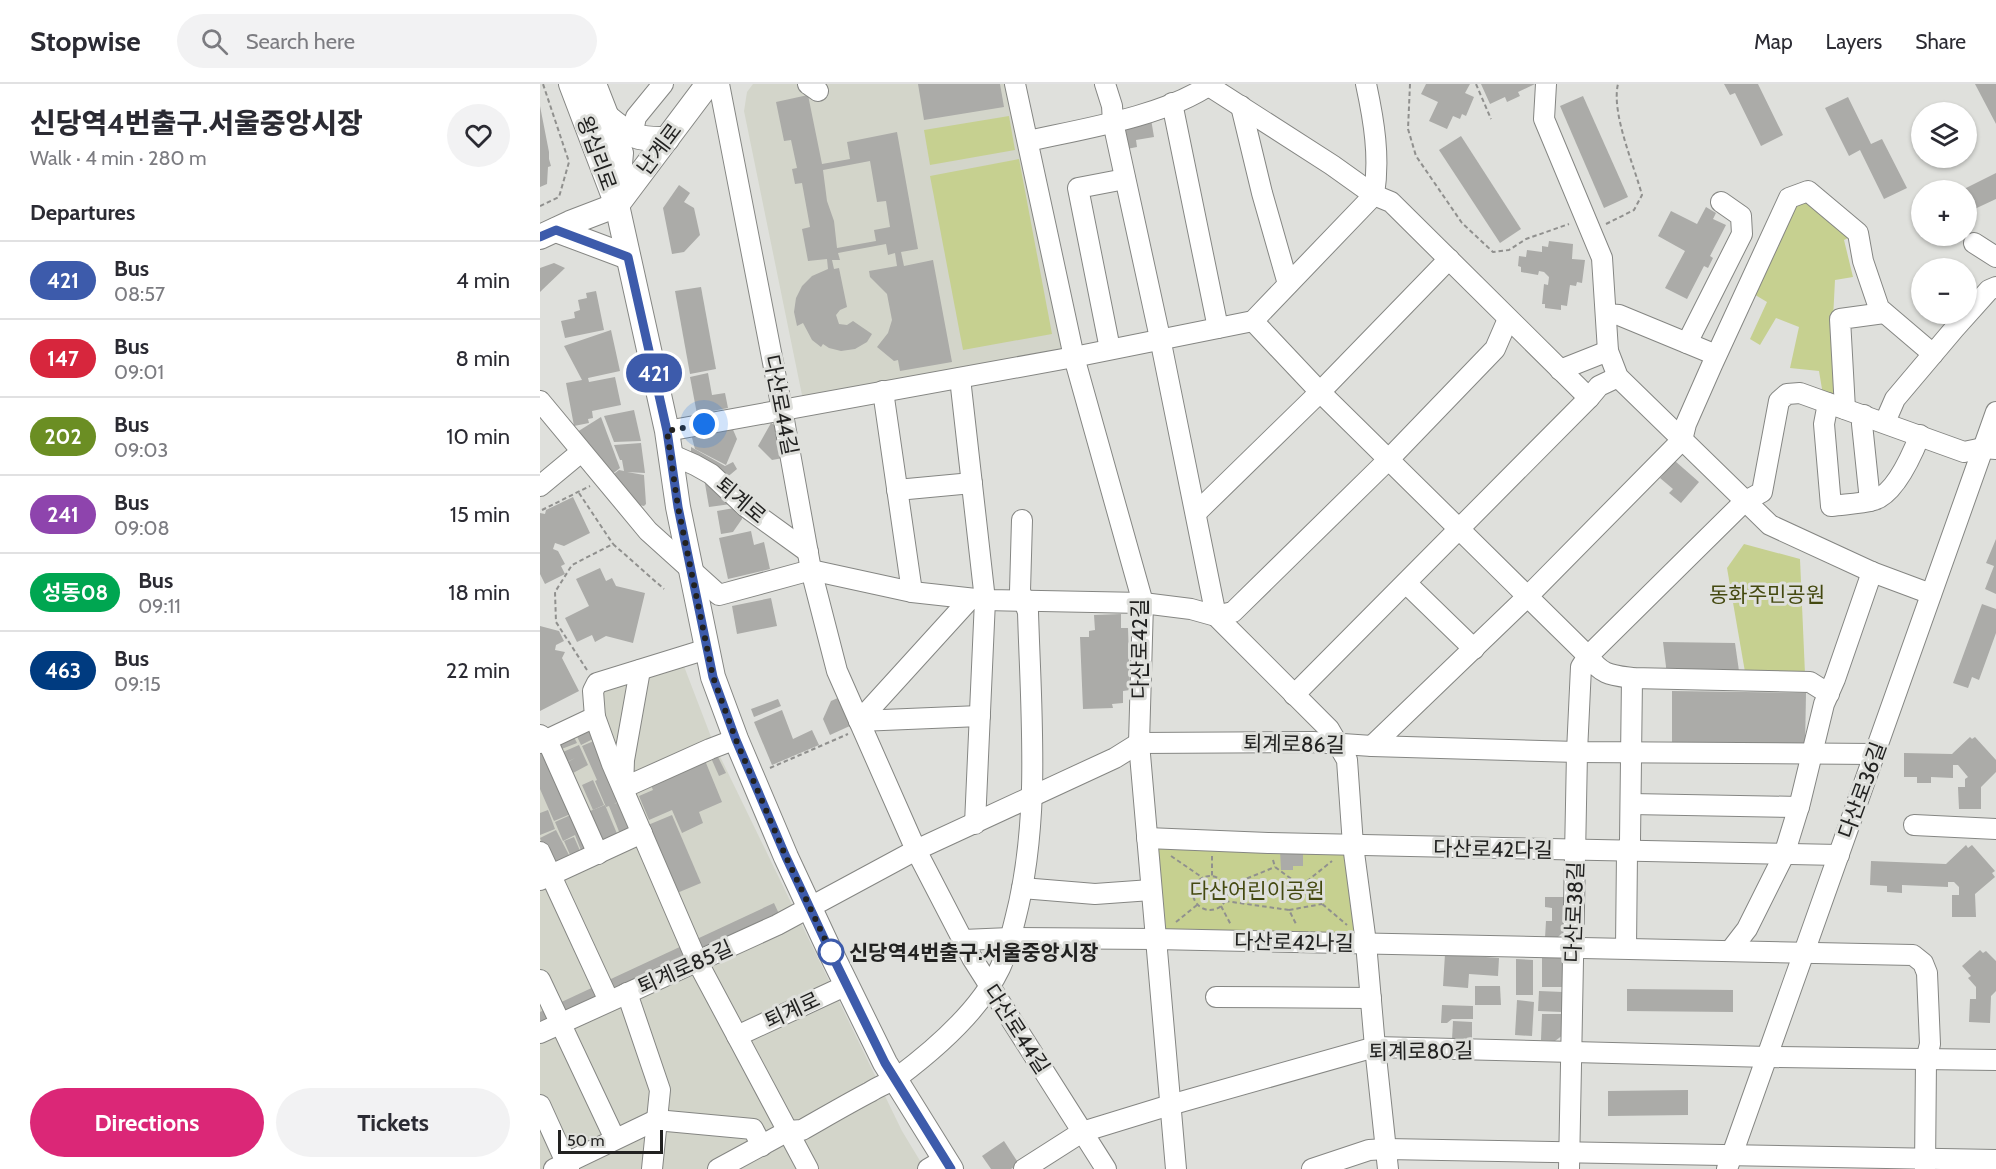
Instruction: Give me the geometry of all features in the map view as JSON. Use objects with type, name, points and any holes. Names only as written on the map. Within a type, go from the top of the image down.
[{"type":"main road","name":"왕십리로","points":[[571,84],[617,205]]},
{"type":"main road","name":"왕십리로","points":[[594,84],[621,153],[617,205]]},
{"type":"main road","name":"난계로","points":[[617,205],[708,84]]},
{"type":"main road","points":[[608,117],[632,135],[645,140],[667,139]]},
{"type":"main road","points":[[548,234],[617,205]]},
{"type":"main road","name":"퇴계로","points":[[617,205],[669,442],[678,507],[713,677],[736,740],[809,907],[885,1063],[941,1166]]},
{"type":"main road","points":[[548,234],[628,257]]},
{"type":"street","name":"왕십리로","points":[[632,135],[636,117],[663,84]]},
{"type":"street","name":"다산로44길","points":[[719,84],[809,561],[837,671],[916,850],[963,940],[1106,1169]]},
{"type":"street","name":"다산로42길","points":[[1015,84],[1074,357],[1143,603],[1139,743],[1176,1169]]},
{"type":"street","points":[[1105,84],[1112,106],[1113,122],[1160,338],[1216,615],[1329,729],[1347,760],[1353,845],[1366,943],[1388,1169]]},
{"type":"street","points":[[669,442],[782,409],[1074,357],[1252,321],[1374,195],[1378,174],[1376,131],[1366,84]]},
{"type":"street","points":[[1546,84],[1544,119],[1602,258],[1608,351],[1618,377],[1770,525],[1872,572],[1931,594]]},
{"type":"street","points":[[1028,141],[1113,122],[1215,86],[1374,195],[1391,202],[1589,398]]},
{"type":"street","points":[[1172,103],[1218,328]]},
{"type":"street","points":[[1241,106],[1262,193],[1288,284]]},
{"type":"street","points":[[1110,349],[1078,189],[1125,179]]},
{"type":"street","points":[[1372,746],[1527,597],[1682,440],[1686,424],[1716,354],[1789,198],[1808,191],[1858,233],[1863,261],[1879,308],[1933,354]]},
{"type":"street","points":[[1687,343],[1742,234],[1741,216],[1721,202]]},
{"type":"street","points":[[1977,245],[1996,257]]},
{"type":"street","points":[[1196,513],[1320,392],[1449,260]]},
{"type":"street","points":[[1885,422],[1895,399],[1989,290],[1996,287]]},
{"type":"street","points":[[1884,313],[1840,319],[1836,406],[1824,423],[1831,506],[1876,498],[1910,459],[1920,435]]},
{"type":"street","points":[[1606,314],[1620,315],[1716,354]]},
{"type":"street","points":[[540,401],[648,531],[719,595],[809,561],[912,592],[978,599],[1143,603],[1191,609],[1216,615],[1233,612],[1389,459],[1495,349],[1508,319]]},
{"type":"street","points":[[1252,321],[1320,392],[1588,656],[1598,669],[1632,678],[1810,682],[1828,694]]},
{"type":"street","points":[[1560,370],[1608,351]]},
{"type":"street","points":[[1294,695],[1460,530],[1599,386],[1618,377]]},
{"type":"street","points":[[960,378],[972,483],[978,599],[980,716],[975,824]]},
{"type":"street","points":[[883,391],[912,592]]},
{"type":"street","name":"다산로38길","points":[[1569,1160],[1577,752],[1581,668],[1588,656],[1744,502],[1762,492],[1779,401],[1787,394],[1800,393],[1836,406]]},
{"type":"street","points":[[1836,406],[1964,452],[1990,448]]},
{"type":"street","name":"다산로36길","points":[[1730,1162],[1931,594],[1990,448],[1996,412]]},
{"type":"street","points":[[1864,415],[1862,424],[1876,498]]},
{"type":"street","name":"퇴계로","points":[[669,442],[695,465],[711,474],[809,561]]},
{"type":"street","points":[[540,486],[581,452]]},
{"type":"street","points":[[897,490],[972,483]]},
{"type":"street","points":[[718,1169],[788,1131],[802,1130],[895,1079],[952,1030],[990,986],[1000,968],[1022,888],[1030,843],[1033,797],[1028,612],[1020,591],[1022,520]]},
{"type":"street","points":[[1730,951],[1746,929],[1784,855],[1799,807],[1828,694],[1872,572]]},
{"type":"street","points":[[1406,583],[1474,649]]},
{"type":"street","points":[[860,725],[978,599]]},
{"type":"street","points":[[707,649],[597,683],[593,691],[595,717],[697,961],[808,1169]]},
{"type":"street","points":[[623,788],[624,760],[640,670]]},
{"type":"street","points":[[1626,948],[1632,678]]},
{"type":"street","points":[[860,725],[980,716]]},
{"type":"street","points":[[595,717],[542,739],[598,854]]},
{"type":"street","points":[[623,788],[710,749],[736,740]]},
{"type":"street","name":"퇴계로86길","points":[[1139,743],[1313,742],[1577,752],[1875,754]]},
{"type":"street","points":[[809,907],[916,850],[1115,758],[1139,743]]},
{"type":"street","points":[[1630,804],[1799,807]]},
{"type":"street","points":[[1914,825],[1996,829]]},
{"type":"street","points":[[545,878],[642,833]]},
{"type":"street","name":"다산로42다길","points":[[1147,838],[1576,851],[1839,855]]},
{"type":"street","points":[[540,852],[545,878],[618,997],[660,1090],[652,1169]]},
{"type":"street","points":[[1022,888],[1095,894],[1151,890]]},
{"type":"street","name":"퇴계로85길","points":[[540,1032],[777,925],[809,907]]},
{"type":"street","name":"다산로42나길","points":[[963,940],[1155,939],[1573,946],[1913,955],[1923,963],[1928,973],[1930,1044],[1926,1060],[1925,1164]]},
{"type":"street","points":[[540,980],[615,1139]]},
{"type":"street","name":"퇴계로","points":[[737,1036],[847,985]]},
{"type":"street","points":[[1216,997],[1371,998]]},
{"type":"street","name":"퇴계로80길","points":[[1024,1169],[1082,1132],[1375,1047],[1571,1053],[1996,1060]]},
{"type":"street","points":[[540,1105],[563,1167],[656,1120],[753,1129],[762,1146]]},
{"type":"street","points":[[1312,1169],[1368,1150],[1386,1149],[1569,1160],[1925,1164],[1996,1160]]},
{"type":"path","points":[[540,206],[559,197],[569,162],[543,84]]},
{"type":"path","points":[[1410,84],[1408,129],[1416,156],[1462,224],[1493,252],[1509,250],[1527,239],[1575,222]]},
{"type":"path","points":[[1476,84],[1491,119]]},
{"type":"path","points":[[1598,228],[1634,210],[1642,195],[1618,117],[1616,93],[1618,84]]},
{"type":"path","points":[[542,510],[593,484]]},
{"type":"path","points":[[579,493],[613,544],[664,589]]},
{"type":"path","points":[[587,670],[556,622],[555,592],[572,565],[613,544]]},
{"type":"path","points":[[770,768],[860,725]]},
{"type":"path","points":[[1147,838],[1203,879]]},
{"type":"path","points":[[1268,843],[1275,867],[1323,904],[1366,943]]},
{"type":"path","points":[[1301,886],[1353,845]]},
{"type":"path","points":[[1226,887],[1275,867]]},
{"type":"path","points":[[1211,877],[1216,878],[1226,887],[1225,901],[1217,909],[1202,908],[1197,904],[1193,894],[1194,889],[1203,879],[1211,877]]},
{"type":"path","points":[[1225,901],[1289,909],[1323,904]]},
{"type":"path","points":[[1289,909],[1304,942]]},
{"type":"shaded area","points":[[753,84],[1005,84],[1014,110],[1065,351],[803,400],[744,111],[747,92]]},
{"type":"shaded area","points":[[682,661],[713,742],[902,1131],[925,1169],[540,1169],[540,740],[593,721],[597,691]]},
{"type":"green space","points":[[1009,116],[1015,150],[930,165],[924,130]]},
{"type":"green space","points":[[1019,159],[1052,334],[963,350],[930,176]]},
{"type":"green space","points":[[1811,201],[1850,237],[1844,240],[1853,277],[1835,280],[1833,319],[1837,401],[1823,395],[1819,371],[1790,368],[1799,327],[1776,318],[1760,345],[1750,339],[1767,302],[1752,293],[1792,204]]},
{"type":"green space","name":"동화주민공원","points":[[1744,544],[1800,559],[1805,674],[1745,672],[1727,568]]},
{"type":"green space","name":"다산어린이공원","points":[[1158,847],[1347,849],[1357,933],[1166,931]]},
{"type":"building","points":[[918,84],[1000,84],[1004,107],[924,120]]},
{"type":"building","points":[[1426,84],[1470,84],[1465,93],[1474,97],[1466,116],[1462,114],[1460,119],[1453,116],[1447,129],[1429,121],[1438,102],[1421,94]]},
{"type":"building","points":[[1481,84],[1535,84],[1518,92],[1520,96],[1507,102],[1505,97],[1490,104]]},
{"type":"building","points":[[1724,84],[1758,84],[1783,135],[1761,146],[1735,93],[1730,95]]},
{"type":"building","points":[[1975,84],[1996,84],[1996,124]]},
{"type":"building","points":[[808,95],[822,164],[850,159],[847,142],[897,132],[918,249],[901,252],[904,266],[933,260],[952,362],[900,371],[898,360],[894,361],[877,347],[888,333],[892,320],[887,294],[870,277],[869,271],[897,266],[895,253],[888,255],[886,244],[838,253],[840,260],[832,260],[834,269],[839,268],[847,307],[836,315],[839,324],[847,325],[853,321],[872,334],[867,342],[855,349],[841,351],[823,344],[821,347],[812,340],[803,323],[797,326],[794,312],[796,298],[802,286],[812,276],[828,269],[827,259],[808,261],[802,229],[810,227],[802,183],[795,184],[792,169],[797,168],[791,140],[784,141],[776,102]],"holes":[[[870,161],[877,202],[886,201],[890,227],[874,230],[876,241],[837,248],[834,221],[827,201],[823,170]]]},
{"type":"building","points":[[1583,96],[1628,197],[1604,208],[1560,106]]},
{"type":"building","points":[[1848,97],[1871,144],[1882,139],[1907,188],[1884,199],[1860,150],[1849,156],[1825,108]]},
{"type":"building","points":[[540,106],[551,166],[548,167],[547,184],[540,187]]},
{"type":"building","points":[[1151,119],[1154,137],[1136,140],[1137,147],[1122,150],[1119,135],[1128,124]]},
{"type":"building","points":[[1461,136],[1521,229],[1500,243],[1439,150]]},
{"type":"building","points":[[1996,173],[1996,199],[1977,208],[1977,182]]},
{"type":"building","points":[[679,185],[690,193],[684,202],[694,208],[700,235],[684,252],[672,254],[663,208]]},
{"type":"building","points":[[1706,207],[1716,213],[1713,219],[1726,225],[1710,256],[1713,258],[1708,268],[1704,266],[1687,299],[1665,288],[1685,251],[1658,236],[1671,211],[1697,224]]},
{"type":"building","points":[[1549,241],[1573,244],[1572,259],[1585,260],[1582,283],[1577,282],[1576,286],[1570,285],[1567,306],[1561,305],[1561,310],[1545,308],[1545,304],[1542,304],[1544,284],[1548,285],[1549,277],[1539,271],[1538,275],[1521,272],[1521,267],[1518,266],[1519,256],[1526,257],[1527,250],[1542,252],[1542,246],[1548,247]]},
{"type":"building","points":[[554,263],[565,268],[540,292],[540,268]]},
{"type":"building","points":[[701,287],[716,369],[690,374],[675,291]]},
{"type":"building","points":[[596,291],[604,330],[565,338],[561,321],[575,318],[574,312],[580,310],[578,300],[587,298],[586,293]]},
{"type":"building","points":[[611,330],[620,371],[588,378],[589,382],[615,377],[621,405],[592,411],[593,418],[588,419],[589,423],[574,426],[566,383],[582,380],[564,346]]},
{"type":"building","points":[[708,373],[712,395],[725,393],[728,408],[697,414],[690,377]]},
{"type":"building","points":[[634,410],[641,441],[614,442],[604,416]]},
{"type":"building","points":[[601,417],[620,468],[611,475],[577,432]]},
{"type":"building","points":[[771,423],[778,427],[783,458],[772,460],[758,446]]},
{"type":"building","points":[[731,425],[737,439],[726,465],[695,449],[691,434]]},
{"type":"building","points":[[641,443],[645,473],[627,472],[644,475],[646,504],[644,506],[639,505],[611,476],[619,470],[624,471],[622,460],[614,445]]},
{"type":"building","points":[[691,447],[725,466],[733,462],[737,469],[725,479],[691,458]]},
{"type":"building","points":[[1675,461],[1699,482],[1681,503],[1669,493],[1673,489],[1660,478]]},
{"type":"building","points":[[704,478],[731,504],[709,507]]},
{"type":"building","points":[[573,497],[590,533],[564,546],[555,543],[553,549],[558,551],[565,564],[561,566],[565,574],[545,584],[540,574],[540,513],[545,514],[546,510]]},
{"type":"building","points":[[740,507],[742,519],[733,532],[721,534],[717,511]]},
{"type":"building","points":[[751,531],[754,545],[764,542],[770,569],[728,579],[719,538]]},
{"type":"building","points":[[1996,539],[1996,594],[1985,589],[1994,566],[1986,563]]},
{"type":"building","points":[[600,568],[606,581],[612,578],[616,586],[645,593],[633,643],[606,636],[595,642],[592,635],[577,642],[565,618],[589,606],[576,579]]},
{"type":"building","points":[[771,598],[777,626],[737,634],[732,606]]},
{"type":"building","points":[[1982,604],[1996,609],[1996,633],[1979,680],[1972,677],[1968,688],[1953,683]]},
{"type":"building","points":[[1121,614],[1121,628],[1128,628],[1130,690],[1123,691],[1123,703],[1112,704],[1113,708],[1083,709],[1080,637],[1089,637],[1089,631],[1095,630],[1094,615]]},
{"type":"building","points":[[540,626],[559,631],[564,641],[556,645],[555,650],[565,652],[562,658],[579,691],[540,711]]},
{"type":"building","points":[[1663,642],[1735,643],[1740,678],[1667,675]]},
{"type":"building","points":[[1672,691],[1806,693],[1805,748],[1672,748]]},
{"type":"building","points":[[840,697],[852,725],[830,735],[823,719],[831,701]]},
{"type":"building","points":[[778,699],[781,706],[754,717],[751,709]]},
{"type":"building","points":[[782,710],[793,739],[812,730],[819,745],[772,765],[754,722]]},
{"type":"building","points":[[588,727],[595,738],[581,745],[575,732]]},
{"type":"building","points":[[572,733],[577,743],[559,750],[556,745]]},
{"type":"building","points":[[1970,737],[1972,739],[1975,737],[1996,760],[1996,772],[1981,787],[1981,809],[1959,809],[1958,787],[1965,787],[1965,779],[1968,777],[1958,765],[1953,765],[1953,778],[1931,777],[1931,783],[1917,783],[1917,777],[1904,777],[1904,753],[1952,754]]},
{"type":"building","points":[[596,740],[621,800],[614,804],[620,802],[632,830],[620,834],[609,806],[606,807],[582,746]]},
{"type":"building","points":[[579,745],[588,765],[573,773],[568,762],[575,758],[567,762],[563,752]]},
{"type":"building","points":[[547,746],[573,813],[554,821],[540,789],[540,749]]},
{"type":"building","points":[[717,755],[726,773],[719,776],[711,758]]},
{"type":"building","points":[[704,758],[722,802],[699,812],[703,823],[682,833],[672,810],[649,820],[639,796],[653,790],[649,781]]},
{"type":"building","points":[[593,780],[604,805],[593,810],[582,785]]},
{"type":"building","points":[[605,805],[618,836],[596,845],[583,814]]},
{"type":"building","points":[[548,810],[555,829],[540,835],[540,813]]},
{"type":"building","points":[[575,813],[592,848],[582,853],[575,835],[563,841],[555,822]]},
{"type":"building","points":[[672,815],[701,883],[677,893],[648,825]]},
{"type":"building","points":[[556,830],[570,857],[551,865],[540,838]]},
{"type":"building","points":[[574,837],[581,853],[571,857],[564,841]]},
{"type":"building","points":[[1966,845],[1968,848],[1972,845],[1995,871],[1992,873],[1995,877],[1975,894],[1976,917],[1952,917],[1952,895],[1959,895],[1959,887],[1954,882],[1948,882],[1948,887],[1902,885],[1902,893],[1887,892],[1887,886],[1870,885],[1871,861],[1946,864]]},
{"type":"building","points":[[1280,850],[1303,850],[1303,866],[1293,866],[1293,870],[1281,870]]},
{"type":"building","points":[[1545,897],[1565,897],[1566,929],[1556,939],[1545,938],[1546,921],[1552,921],[1552,908],[1545,907]]},
{"type":"building","points":[[774,903],[786,929],[540,1043],[540,1012]]},
{"type":"building","points":[[1980,950],[1983,953],[1986,951],[1996,961],[1996,991],[1991,996],[1990,1023],[1969,1022],[1970,999],[1976,999],[1976,987],[1968,978],[1971,976],[1962,966]]},
{"type":"building","points":[[1445,954],[1499,958],[1498,976],[1469,974],[1468,988],[1443,986]]},
{"type":"building","points":[[1542,955],[1559,955],[1565,962],[1565,987],[1542,987]]},
{"type":"building","points":[[1516,959],[1533,960],[1533,995],[1516,995]]},
{"type":"building","points":[[1475,986],[1500,986],[1501,1005],[1475,1005]]},
{"type":"building","points":[[1627,989],[1733,990],[1733,1012],[1627,1011]]},
{"type":"building","points":[[1539,991],[1563,992],[1562,1012],[1538,1011]]},
{"type":"building","points":[[1517,1000],[1534,1002],[1532,1036],[1515,1035]]},
{"type":"building","points":[[1442,1005],[1473,1006],[1473,1019],[1452,1019],[1447,1023],[1441,1023]]},
{"type":"building","points":[[1542,1014],[1564,1014],[1563,1035],[1555,1041],[1541,1040]]},
{"type":"building","points":[[1453,1021],[1472,1022],[1472,1040],[1452,1040]]},
{"type":"building","points":[[1688,1090],[1688,1115],[1608,1116],[1608,1091]]},
{"type":"building","points":[[1004,1141],[1019,1164],[1011,1169],[991,1169],[982,1156]]},
{"type":"bus line","name":"421","points":[[540,237],[556,230],[628,257],[667,431],[678,507],[713,677],[736,740],[786,857],[828,947],[885,1063],[951,1169]]},
{"type":"place","name":"신당역4번출구.서울중앙시장","points":[[831,952]]},
{"type":"route","points":[[704,424],[667,431],[678,507],[713,677],[736,740],[786,857],[831,952]]}]
